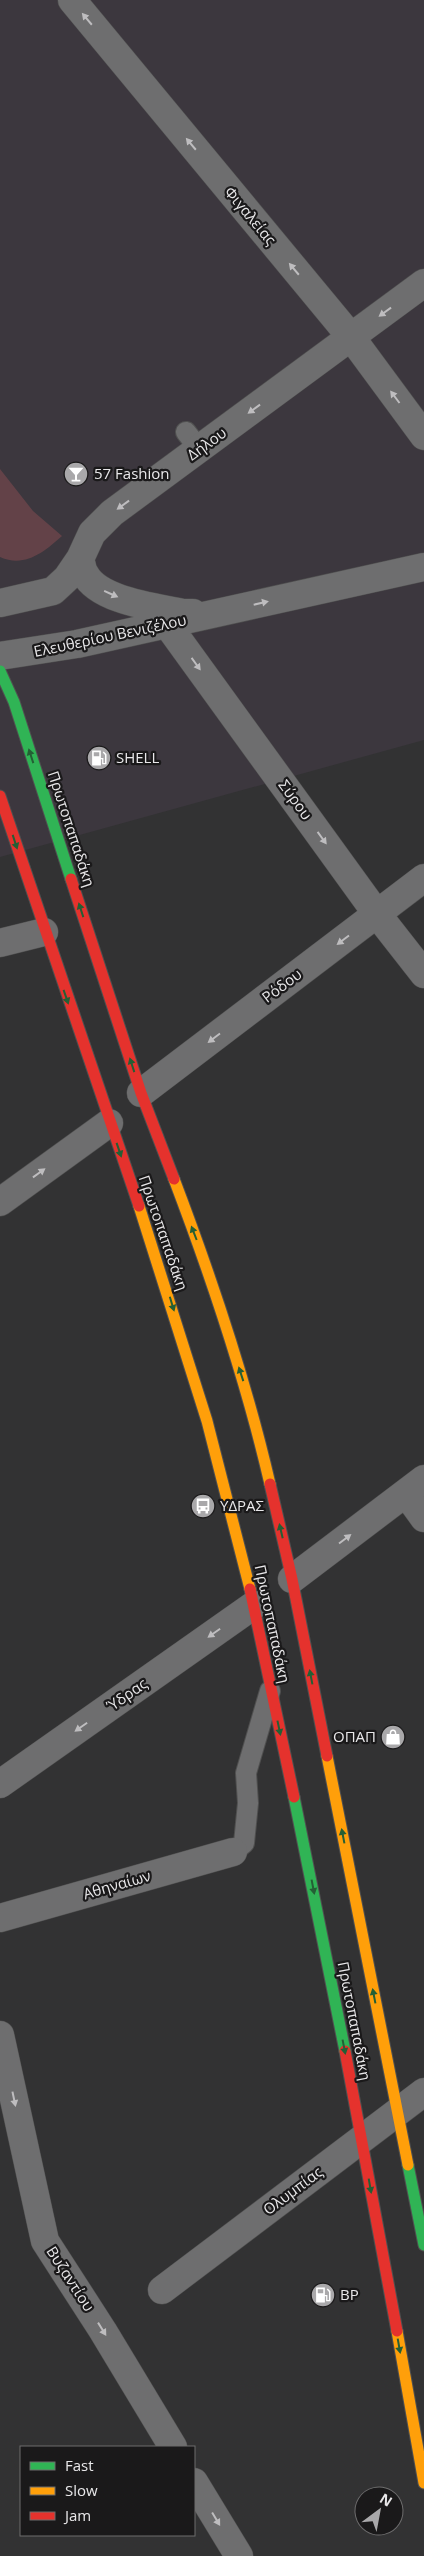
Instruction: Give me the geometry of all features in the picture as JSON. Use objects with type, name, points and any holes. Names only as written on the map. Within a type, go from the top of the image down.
[{"type":"main road","name":"Πρωτοπαπαδάκη","points":[[0,671],[14,702],[141,1093],[212,1279],[254,1413],[292,1579],[424,2245]]},
{"type":"main road","name":"Πρωτοπαπαδάκη","points":[[0,796],[44,932],[170,1298],[231,1510],[254,1606],[307,1855],[362,2138],[424,2483]]},
{"type":"street","name":"Φιγαλείας","points":[[72,0],[351,337],[424,436]]},
{"type":"street","name":"Δήλου","points":[[0,603],[53,591],[67,578],[80,559],[92,533],[192,441],[351,337],[424,283]]},
{"type":"street","name":"Ελευθερίου Βενιζέλου","points":[[80,559],[85,575],[100,589],[121,599],[183,613],[219,613]]},
{"type":"street","name":"Ελευθερίου Βενιζέλου","points":[[0,656],[77,644],[424,567]]},
{"type":"street","name":"Σύρου","points":[[167,624],[377,914],[424,974]]},
{"type":"street","name":"Ρόδου","points":[[141,1093],[424,878]]},
{"type":"street","points":[[0,944],[44,932]]},
{"type":"street","points":[[0,1202],[109,1123]]},
{"type":"street","points":[[292,1579],[415,1486],[424,1518]]},
{"type":"street","name":"Ύδρας","points":[[0,1784],[254,1606]]},
{"type":"street","name":"Αθηναίων","points":[[0,1918],[233,1852]]},
{"type":"street","name":"Βυζαντίου","points":[[0,2034],[45,2241],[104,2331],[172,2446]]},
{"type":"street","name":"Ολυμπίας","points":[[162,2290],[424,2092]]},
{"type":"street","points":[[195,2484],[238,2556]]},
{"type":"lane","points":[[233,1852],[244,1843],[248,1803],[246,1773],[271,1689]]},
{"type":"shaded area","points":[[0,0],[424,0],[424,740],[0,857]]},
{"type":"shaded area","points":[[0,469],[33,511],[62,536],[34,557],[18,561],[0,557]]},
{"type":"traffic: fast","points":[[0,671],[14,702],[71,879]]},
{"type":"traffic: fast","points":[[294,1797],[345,2051]]},
{"type":"traffic: fast","points":[[408,2165],[424,2245]]},
{"type":"traffic: slow","points":[[174,1179],[202,1254],[239,1368],[270,1484]]},
{"type":"traffic: slow","points":[[139,1206],[207,1421],[250,1589]]},
{"type":"traffic: slow","points":[[327,1756],[408,2165]]},
{"type":"traffic: slow","points":[[397,2331],[424,2483]]},
{"type":"traffic: jam","points":[[0,796],[139,1206]]},
{"type":"traffic: jam","points":[[71,879],[141,1093],[174,1179]]},
{"type":"traffic: jam","points":[[270,1484],[292,1579],[327,1756]]},
{"type":"traffic: jam","points":[[250,1589],[294,1797]]},
{"type":"traffic: jam","points":[[345,2051],[397,2331]]},
{"type":"place","name":"57 Fashion","points":[[76,474]]},
{"type":"place","name":"SHELL","points":[[99,758]]},
{"type":"place","name":"ΥΔΡΑΣ","points":[[203,1506]]},
{"type":"place","name":"ΟΠΑΠ","points":[[393,1737]]},
{"type":"place","name":"BP","points":[[323,2295]]}]
